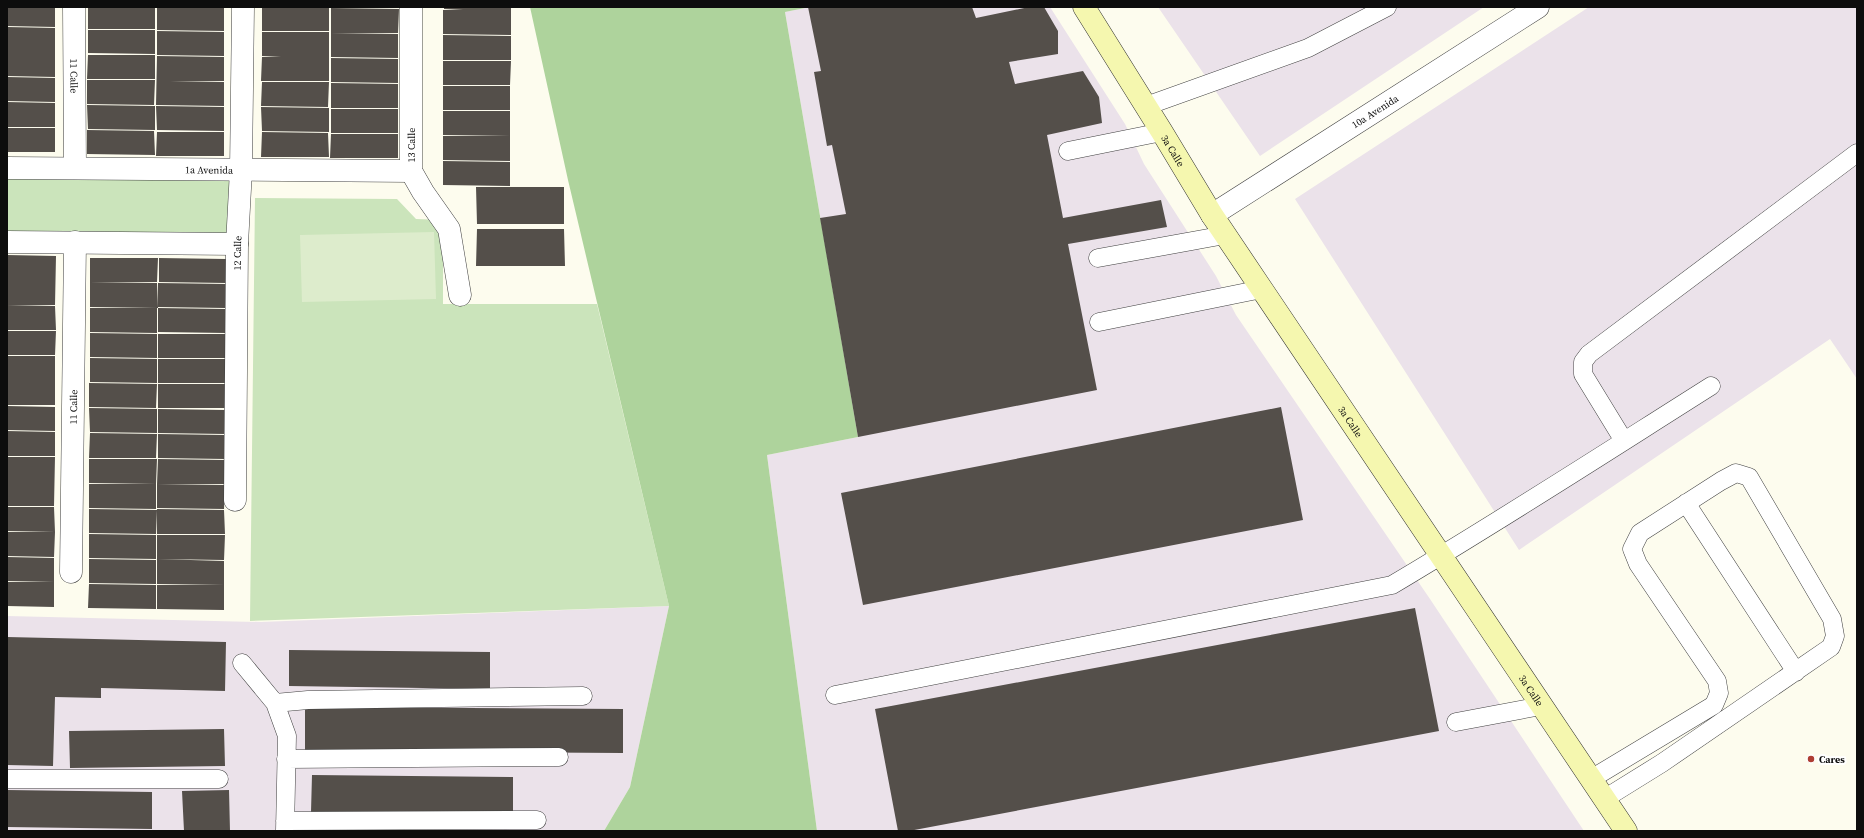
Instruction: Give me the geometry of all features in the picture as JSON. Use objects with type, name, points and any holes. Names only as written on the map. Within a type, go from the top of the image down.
[{"type":"main road","name":"3a Calle","points":[[1084,7],[1212,215],[1626,831]]},
{"type":"street","name":"11 Calle","points":[[74,7],[75,168]]},
{"type":"street","name":"12 Calle","points":[[235,500],[237,244],[243,7]]},
{"type":"street","name":"13 Calle","points":[[411,7],[411,171],[423,192],[449,229],[460,295]]},
{"type":"street","name":"10a Avenida","points":[[1212,215],[1538,7]]},
{"type":"street","name":"1a Avenida","points":[[7,168],[411,171]]},
{"type":"street","points":[[7,242],[237,244]]},
{"type":"street","name":"11 Calle","points":[[71,572],[75,242]]},
{"type":"lane","points":[[1146,106],[1308,48],[1387,7]]},
{"type":"lane","points":[[1068,152],[1162,132]]},
{"type":"lane","points":[[1624,442],[1583,374],[1583,362],[1590,354],[1857,153]]},
{"type":"lane","points":[[1098,258],[1226,235]]},
{"type":"lane","points":[[1099,322],[1262,289]]},
{"type":"lane","points":[[835,695],[1392,585],[1442,557],[1711,386]]},
{"type":"lane","points":[[1591,779],[1714,705],[1719,692],[1718,681],[1638,564],[1632,549],[1640,533],[1721,481],[1736,473],[1749,477],[1832,619],[1835,636],[1831,648],[1662,763],[1604,799]]},
{"type":"lane","points":[[1686,503],[1796,672]]},
{"type":"lane","points":[[242,663],[275,703],[287,736],[285,826],[536,820]]},
{"type":"lane","points":[[275,703],[308,700],[583,696]]},
{"type":"lane","points":[[1456,722],[1542,706]]},
{"type":"lane","points":[[286,759],[559,758]]},
{"type":"lane","points":[[7,779],[219,779]]},
{"type":"shaded area","points":[[810,7],[1050,7],[1125,124],[1144,164],[1216,276],[1236,315],[1430,599],[1584,831],[817,831],[767,455],[858,437],[785,12]]},
{"type":"shaded area","points":[[1158,7],[1484,7],[1260,156]]},
{"type":"shaded area","points":[[1589,7],[1857,7],[1857,379],[1830,339],[1519,550],[1295,199]]},
{"type":"shaded area","points":[[669,606],[630,787],[604,831],[7,831],[7,616],[261,622]]},
{"type":"green space","points":[[530,7],[810,7],[785,12],[858,437],[767,455],[817,831],[604,831],[630,787],[669,606],[568,180]]},
{"type":"green space","points":[[7,168],[241,170],[237,244],[7,242]]},
{"type":"green space","points":[[255,198],[397,199],[416,219],[443,220],[443,304],[597,304],[669,606],[250,621]]},
{"type":"green space","points":[[434,232],[436,299],[302,302],[300,235]]},
{"type":"building","points":[[7,7],[55,7],[55,27],[7,26]]},
{"type":"building","points":[[88,7],[155,7],[155,29],[88,29]]},
{"type":"building","points":[[157,7],[224,7],[224,31],[157,30]]},
{"type":"building","points":[[262,7],[329,7],[329,31],[262,31]]},
{"type":"building","points":[[444,7],[511,7],[511,35],[443,34],[443,10],[463,10],[444,9]]},
{"type":"building","points":[[808,7],[972,7],[976,18],[1029,7],[1044,7],[1058,31],[1058,54],[1009,62],[1015,84],[1083,71],[1099,97],[1102,123],[1047,135],[1063,218],[1161,200],[1167,227],[1068,244],[1097,390],[858,437],[820,218],[846,214],[832,145],[827,146],[814,72],[821,71]]},
{"type":"building","points":[[331,8],[399,9],[398,33],[331,33]]},
{"type":"building","points":[[7,27],[55,28],[55,77],[7,76]]},
{"type":"building","points":[[88,30],[155,30],[155,54],[88,53]]},
{"type":"building","points":[[157,31],[224,32],[224,56],[157,55]]},
{"type":"building","points":[[262,32],[329,32],[329,81],[261,81],[262,57],[281,56],[262,56]]},
{"type":"building","points":[[331,33],[398,34],[398,58],[331,57]]},
{"type":"building","points":[[443,35],[511,36],[511,60],[443,60]]},
{"type":"building","points":[[88,55],[155,55],[155,79],[87,79]]},
{"type":"building","points":[[157,56],[224,57],[224,81],[170,81],[224,82],[224,106],[156,105]]},
{"type":"building","points":[[331,58],[398,59],[398,83],[331,82]]},
{"type":"building","points":[[443,61],[511,61],[510,85],[443,85]]},
{"type":"building","points":[[7,77],[55,78],[55,102],[7,101]]},
{"type":"building","points":[[87,80],[155,80],[154,105],[87,104]]},
{"type":"building","points":[[262,82],[329,82],[328,107],[261,106]]},
{"type":"building","points":[[331,83],[398,84],[398,108],[331,108]]},
{"type":"building","points":[[443,86],[510,86],[510,110],[443,110]]},
{"type":"building","points":[[7,102],[55,103],[55,127],[7,127]]},
{"type":"building","points":[[87,105],[155,106],[155,130],[88,129]]},
{"type":"building","points":[[156,106],[224,107],[224,131],[157,130]]},
{"type":"building","points":[[261,107],[329,108],[329,132],[262,131]]},
{"type":"building","points":[[331,109],[398,109],[398,133],[331,133]]},
{"type":"building","points":[[443,111],[510,111],[510,136],[443,135]]},
{"type":"building","points":[[7,128],[55,128],[55,152],[7,152]]},
{"type":"building","points":[[87,130],[154,131],[155,155],[87,154]]},
{"type":"building","points":[[157,132],[224,132],[224,156],[156,156]]},
{"type":"building","points":[[262,132],[328,133],[329,157],[261,157]]},
{"type":"building","points":[[331,134],[398,134],[398,158],[330,158]]},
{"type":"building","points":[[443,136],[510,136],[510,161],[443,160]]},
{"type":"building","points":[[443,161],[510,162],[510,186],[443,185]]},
{"type":"building","points":[[476,187],[564,187],[564,224],[477,224]]},
{"type":"building","points":[[477,229],[564,229],[565,266],[476,266]]},
{"type":"building","points":[[7,255],[56,256],[55,305],[7,305]]},
{"type":"building","points":[[90,258],[158,258],[157,282],[90,282]]},
{"type":"building","points":[[159,258],[226,259],[226,283],[159,282]]},
{"type":"building","points":[[90,282],[157,283],[158,308],[90,307]]},
{"type":"building","points":[[158,283],[226,284],[226,308],[158,307]]},
{"type":"building","points":[[7,305],[55,306],[56,330],[7,330]]},
{"type":"building","points":[[90,308],[157,308],[157,333],[90,332]]},
{"type":"building","points":[[158,308],[225,309],[226,333],[158,332]]},
{"type":"building","points":[[7,331],[56,331],[55,355],[7,355]]},
{"type":"building","points":[[90,333],[157,334],[157,358],[90,357]]},
{"type":"building","points":[[158,334],[226,334],[225,358],[158,358]]},
{"type":"building","points":[[7,356],[55,356],[55,405],[7,405]]},
{"type":"building","points":[[90,358],[157,359],[157,383],[90,382]]},
{"type":"building","points":[[158,359],[225,359],[225,383],[158,383]]},
{"type":"building","points":[[89,383],[157,384],[156,408],[89,407]]},
{"type":"building","points":[[158,384],[225,384],[225,408],[158,408]]},
{"type":"building","points":[[7,406],[55,407],[55,431],[7,430]]},
{"type":"building","points":[[1281,407],[1303,520],[863,605],[841,493]]},
{"type":"building","points":[[89,408],[157,409],[157,433],[90,432]]},
{"type":"building","points":[[158,409],[225,410],[225,434],[158,433]]},
{"type":"building","points":[[7,431],[55,432],[55,456],[7,456]]},
{"type":"building","points":[[90,433],[157,434],[156,458],[89,458]]},
{"type":"building","points":[[158,434],[225,435],[225,459],[158,458]]},
{"type":"building","points":[[7,457],[55,457],[54,506],[7,506]]},
{"type":"building","points":[[89,459],[157,459],[156,484],[89,483]]},
{"type":"building","points":[[158,459],[225,460],[225,484],[157,484]]},
{"type":"building","points":[[89,484],[156,484],[156,509],[89,508]]},
{"type":"building","points":[[157,484],[225,485],[224,509],[157,508]]},
{"type":"building","points":[[7,507],[54,507],[55,532],[7,531]]},
{"type":"building","points":[[89,509],[157,510],[156,534],[89,533]]},
{"type":"building","points":[[157,509],[224,510],[225,534],[157,534]]},
{"type":"building","points":[[7,532],[55,532],[54,557],[7,556]]},
{"type":"building","points":[[89,534],[156,535],[156,559],[89,558]]},
{"type":"building","points":[[157,535],[225,535],[224,560],[157,559]]},
{"type":"building","points":[[7,557],[54,558],[54,582],[7,581]]},
{"type":"building","points":[[89,559],[156,560],[156,584],[89,583]]},
{"type":"building","points":[[157,559],[224,561],[224,585],[157,584]]},
{"type":"building","points":[[7,582],[54,582],[54,607],[7,606]]},
{"type":"building","points":[[89,584],[156,585],[156,609],[88,608]]},
{"type":"building","points":[[157,585],[224,585],[224,610],[157,609]]},
{"type":"building","points":[[1415,608],[1439,731],[909,831],[898,831],[875,709]]},
{"type":"building","points":[[7,637],[226,642],[225,691],[101,688],[101,698],[55,697],[53,766],[7,765]]},
{"type":"building","points":[[289,650],[490,652],[490,689],[289,686]]},
{"type":"building","points":[[305,707],[623,709],[623,753],[305,751]]},
{"type":"building","points":[[224,729],[225,766],[70,768],[69,731]]},
{"type":"building","points":[[312,775],[513,777],[513,814],[311,812]]},
{"type":"building","points":[[7,790],[152,792],[152,829],[7,827]]},
{"type":"building","points":[[229,790],[230,831],[184,831],[182,791]]},
{"type":"place","name":"Cares","points":[[1811,759]]}]
